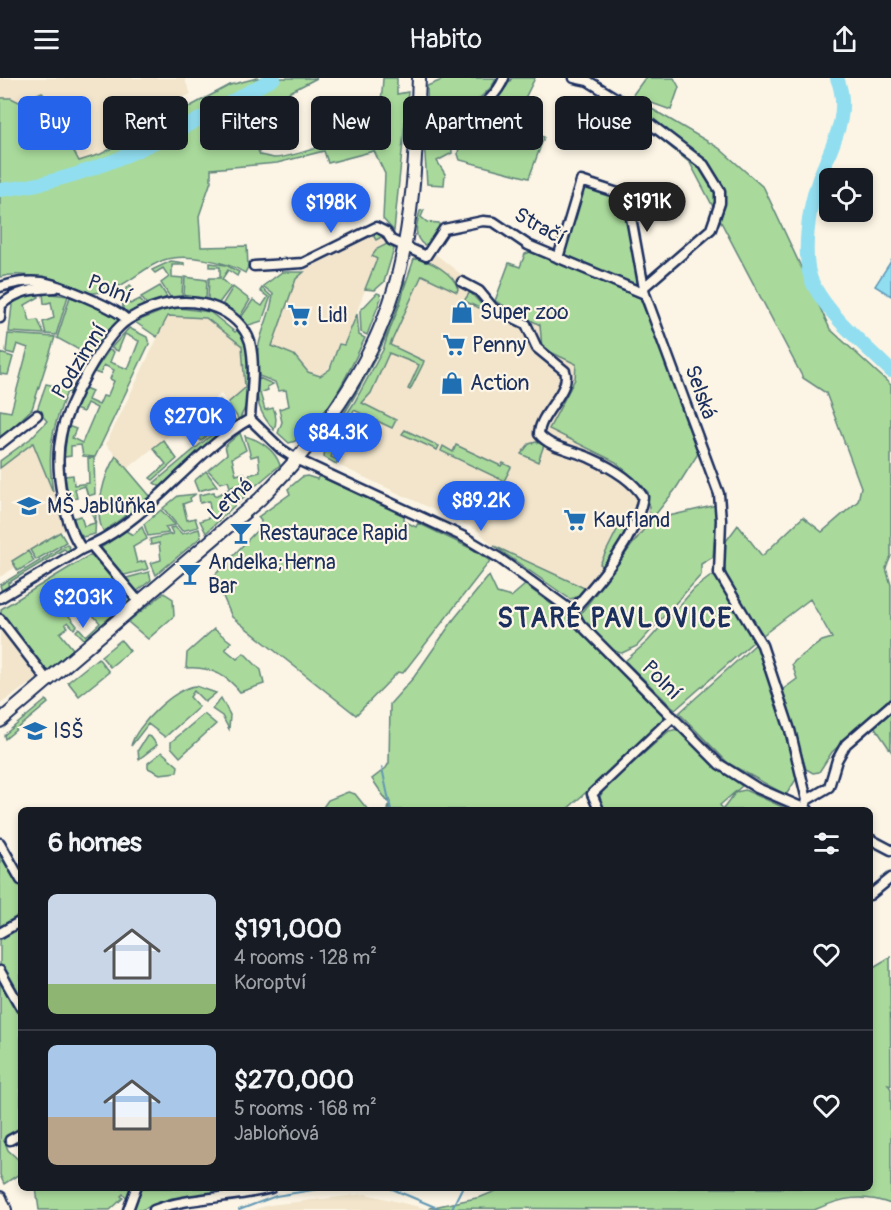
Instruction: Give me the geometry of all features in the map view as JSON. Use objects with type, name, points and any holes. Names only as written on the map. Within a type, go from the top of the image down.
[{"type":"street","name":"Letná","points":[[418,78],[418,96]]},
{"type":"street","points":[[492,96],[504,78]]},
{"type":"street","points":[[574,78],[588,81],[619,100],[704,165],[720,191],[720,203],[711,229],[645,291]]},
{"type":"street","name":"Letná","points":[[0,721],[260,499],[298,460],[329,420],[365,359],[394,290],[404,245],[414,150]]},
{"type":"street","name":"Selská","points":[[558,258],[581,182],[622,193],[628,201],[645,291],[718,494],[721,520],[719,573],[762,645],[790,730],[807,806]]},
{"type":"street","name":"Stračí","points":[[404,245],[426,256],[444,229],[483,221],[494,222],[528,245],[645,291]]},
{"type":"street","points":[[254,266],[303,263],[376,226],[386,232],[391,240],[404,245]]},
{"type":"street","name":"Polní","points":[[0,287],[19,281],[45,282],[56,288],[102,303],[127,320],[167,303],[185,301],[210,306],[235,320],[250,343],[253,377],[250,419],[281,449],[298,460],[464,537],[499,558],[572,611],[580,624],[720,764],[757,788],[807,806]]},
{"type":"street","points":[[462,282],[478,291],[493,308],[526,324],[537,348],[567,375],[553,406],[540,424],[539,434],[542,438],[559,447],[591,458],[637,487],[643,497],[640,511],[627,540],[572,611]]},
{"type":"street","points":[[0,318],[1,305],[12,295],[25,290],[56,288]]},
{"type":"street","name":"Podzimní","points":[[82,549],[74,538],[62,491],[60,437],[66,416],[81,384],[101,352],[127,320]]},
{"type":"street","points":[[0,444],[37,415]]},
{"type":"street","points":[[0,598],[91,545],[154,501],[217,444],[250,419]]},
{"type":"street","points":[[91,545],[139,602]]},
{"type":"street","points":[[0,619],[47,680]]},
{"type":"street","points":[[807,806],[829,787],[837,760],[846,744],[891,705]]},
{"type":"street","points":[[598,807],[592,794],[673,717]]},
{"type":"street","points":[[873,841],[891,850]]},
{"type":"street","points":[[1,846],[18,875]]},
{"type":"street","points":[[873,893],[891,878]]},
{"type":"street","points":[[0,933],[18,923]]},
{"type":"street","points":[[0,971],[18,1003]]},
{"type":"street","points":[[128,1210],[135,1191]]},
{"type":"street","points":[[154,1210],[175,1202],[244,1196],[261,1191]]},
{"type":"street","points":[[0,1198],[5,1210]]},
{"type":"shaded area","points":[[0,78],[184,78],[191,94],[186,96],[103,96],[103,150],[107,150],[78,161],[72,150],[91,150],[91,96],[44,96],[42,93],[34,96],[18,96],[18,102],[11,98],[0,98]]},
{"type":"shaded area","points":[[373,235],[376,240],[383,236],[387,244],[379,247],[372,256],[377,258],[344,346],[339,345],[326,374],[313,376],[294,355],[272,346],[296,279],[306,269]]},
{"type":"shaded area","points":[[434,253],[495,301],[540,325],[542,348],[576,364],[575,379],[549,429],[616,462],[648,492],[650,521],[581,613],[567,597],[491,544],[477,530],[325,459],[327,445],[363,388],[383,350],[413,260]]},
{"type":"shaded area","points":[[168,316],[206,318],[242,346],[245,388],[228,403],[221,394],[127,469],[106,444]]},
{"type":"shaded area","name":"MŠ Jablůňka","points":[[33,443],[55,493],[64,530],[12,561],[16,567],[0,577],[0,468]]},
{"type":"shaded area","points":[[0,624],[41,676],[0,704]]},
{"type":"shaded area","points":[[366,1194],[432,1210],[253,1210],[269,1205]]},
{"type":"green space","points":[[257,78],[317,78],[282,96],[209,96],[230,85]]},
{"type":"green space","points":[[383,78],[397,78],[397,94],[408,92],[408,96],[403,96],[403,142],[394,231],[383,219],[385,174],[374,151],[328,163],[324,151],[277,163],[211,169],[211,181],[199,216],[201,247],[247,246],[248,267],[245,273],[206,259],[173,258],[155,264],[114,289],[91,293],[33,276],[0,277],[0,98],[11,98],[18,102],[18,150],[73,150],[79,161],[108,150],[188,150],[188,107],[200,101],[200,150],[258,150],[260,155],[274,158],[311,149],[391,150],[391,96],[381,96]]},
{"type":"green space","points":[[447,78],[496,78],[483,96],[427,96],[427,86]]},
{"type":"green space","points":[[512,78],[535,78],[526,96],[499,96]]},
{"type":"green space","points":[[645,78],[674,78],[679,87],[671,110],[652,103],[652,96],[632,96]]},
{"type":"green space","points":[[42,92],[44,96],[33,96]]},
{"type":"green space","points":[[652,109],[719,148],[764,188],[830,329],[891,385],[891,556],[886,568],[891,585],[891,699],[832,752],[819,772],[813,773],[806,769],[782,690],[797,679],[792,664],[822,641],[832,638],[810,599],[763,635],[727,580],[721,548],[738,525],[762,556],[803,517],[822,532],[858,501],[861,487],[826,393],[803,378],[690,163],[652,132]]},
{"type":"green space","points":[[425,150],[452,150],[452,153],[437,161],[445,174],[444,185],[427,184]]},
{"type":"green space","points":[[459,150],[539,150],[529,178],[460,160]]},
{"type":"green space","points":[[586,186],[620,195],[627,212],[641,283],[629,285],[566,256],[564,252],[580,191]]},
{"type":"green space","points":[[424,210],[421,217],[427,222],[439,223],[439,233],[432,242],[424,245],[418,238],[416,229],[420,211]]},
{"type":"green space","points":[[377,231],[385,235],[376,240],[373,235],[302,269],[310,262]]},
{"type":"green space","points":[[387,244],[394,249],[384,282],[375,290],[365,289],[377,259],[372,256],[377,249]]},
{"type":"green space","points":[[530,252],[597,276],[640,298],[701,449],[675,490],[651,520],[717,505],[713,557],[701,564],[701,575],[637,646],[622,653],[611,648],[598,637],[587,625],[581,613],[650,521],[648,492],[616,462],[549,429],[575,379],[576,364],[542,348],[540,325],[495,301],[509,263],[520,267],[525,254]]},
{"type":"green space","points":[[414,259],[427,262],[447,273],[456,283],[457,292],[422,275],[390,345],[424,361],[423,364],[410,390],[408,389],[419,365],[389,353],[371,393],[362,403],[396,420],[392,428],[354,410],[331,457],[338,460],[336,464],[324,457],[325,448],[354,403],[383,350]]},
{"type":"green space","points":[[171,261],[184,263],[184,265],[172,265],[172,277],[183,278],[182,296],[170,297],[161,283],[169,277],[163,268],[155,273],[152,270]]},
{"type":"green space","points":[[210,263],[226,265],[239,272],[237,276],[228,270],[222,279],[231,287],[219,303],[208,299],[209,278],[220,278],[220,267],[210,267]]},
{"type":"green space","points":[[282,272],[304,272],[296,279],[272,346],[294,355],[308,372],[320,376],[330,369],[339,344],[344,345],[357,314],[359,335],[365,338],[344,381],[323,414],[312,428],[300,438],[289,443],[278,433],[282,422],[279,409],[289,406],[286,390],[278,391],[275,382],[259,376],[257,363],[260,342],[273,294],[263,286]]},
{"type":"green space","points":[[185,277],[207,280],[206,298],[184,296]]},
{"type":"green space","points":[[404,277],[404,290],[387,334],[360,387],[325,444],[356,393],[382,342]]},
{"type":"green space","points":[[130,285],[133,288],[124,295],[130,304],[140,299],[145,307],[132,313],[123,310],[122,293]]},
{"type":"green space","points":[[160,286],[167,297],[148,306],[141,297]]},
{"type":"green space","points":[[233,287],[250,300],[239,318],[222,305]]},
{"type":"green space","points":[[262,288],[271,296],[262,321],[246,326],[240,319],[253,300],[262,306],[268,297],[260,291]]},
{"type":"green space","points":[[470,292],[488,312],[464,301]]},
{"type":"green space","points":[[43,293],[68,296],[56,335],[46,334],[43,322],[54,318],[51,302],[44,304]]},
{"type":"green space","points":[[377,293],[381,298],[367,335],[361,332],[360,311]]},
{"type":"green space","points":[[37,294],[39,297],[25,305],[30,321],[38,320],[44,334],[9,332],[12,305],[16,299]]},
{"type":"green space","points":[[70,297],[94,304],[118,319],[117,325],[94,358],[57,338]]},
{"type":"green space","points":[[179,308],[210,312],[235,332],[240,328],[247,350],[250,386],[239,420],[228,403],[245,388],[242,346],[206,318],[168,316],[157,337],[135,322],[165,310]]},
{"type":"green space","points":[[129,328],[147,337],[149,344],[95,457],[83,456],[81,445],[71,446],[71,456],[64,457],[68,426],[76,429],[72,438],[82,443],[97,408],[87,403],[83,412],[75,409],[85,388],[92,391],[88,400],[99,405],[103,396],[107,397],[114,381],[110,379],[114,370],[104,365],[100,374],[94,372],[109,350],[114,352],[110,362],[128,369],[139,341],[125,334],[118,351],[111,348]]},
{"type":"green space","points":[[8,334],[55,337],[32,409],[0,439],[0,410],[11,412],[28,348],[17,344],[14,354],[6,352]]},
{"type":"green space","points":[[0,353],[13,357],[8,375],[0,374]]},
{"type":"green space","points":[[259,378],[273,384],[267,387],[268,390],[260,393],[265,410],[273,408],[276,418],[274,430],[259,406],[257,393]]},
{"type":"green space","points":[[46,384],[75,390],[73,393],[67,392],[54,430],[50,465],[53,492],[33,443],[0,468],[0,461],[30,439],[47,421],[37,410]]},
{"type":"green space","points":[[220,400],[230,411],[229,417],[201,441],[188,427],[194,421],[207,435],[222,421],[211,408]]},
{"type":"green space","points":[[233,417],[237,422],[162,488],[154,483]]},
{"type":"green space","points":[[405,430],[439,446],[437,450],[402,434]]},
{"type":"green space","points":[[240,433],[246,450],[232,458],[236,475],[244,473],[248,482],[230,487],[228,481],[220,483],[208,470],[227,454],[225,446]]},
{"type":"green space","points":[[245,436],[266,446],[275,455],[280,465],[253,488],[249,475],[260,472],[258,455],[251,457]]},
{"type":"green space","points":[[163,440],[177,459],[153,480],[150,478],[166,464],[153,448]]},
{"type":"green space","points":[[536,442],[544,445],[538,462],[521,454],[529,444]]},
{"type":"green space","points":[[456,445],[501,466],[503,463],[511,467],[504,481],[441,451],[443,446],[453,452]]},
{"type":"green space","points":[[116,456],[150,496],[104,532],[99,515],[101,494]]},
{"type":"green space","points":[[88,458],[94,458],[95,494],[88,496],[85,486],[75,489],[77,498],[69,500],[65,476],[73,475],[74,485],[89,483]]},
{"type":"green space","points":[[206,471],[217,486],[198,491],[194,481]]},
{"type":"green space","points":[[319,476],[404,516],[404,521],[416,527],[418,523],[472,549],[490,561],[403,673],[398,672],[356,715],[232,617],[214,576],[260,527],[261,521],[258,517],[290,494],[288,489],[302,477],[317,479]]},
{"type":"green space","points":[[248,484],[250,491],[238,503],[226,490]]},
{"type":"green space","points":[[214,492],[215,496],[224,492],[235,505],[206,533],[200,521],[211,517],[209,501],[200,503],[199,495]]},
{"type":"green space","points":[[196,494],[190,498],[191,501],[183,504],[187,520],[195,518],[198,527],[182,531],[163,508],[178,496]]},
{"type":"green space","points":[[161,510],[175,525],[165,527],[169,533],[148,536],[144,524]]},
{"type":"green space","points":[[96,513],[95,534],[83,537],[78,532],[73,518],[81,516],[84,526],[95,523],[92,514]]},
{"type":"green space","points":[[621,522],[628,528],[627,537],[603,566],[600,564]]},
{"type":"green space","points":[[142,527],[147,539],[133,547],[137,563],[145,561],[148,569],[121,576],[101,548],[126,531],[133,535]]},
{"type":"green space","points":[[175,527],[182,534],[199,529],[201,537],[156,575],[151,563],[161,560],[159,543],[151,545],[150,539],[173,534],[170,528]]},
{"type":"green space","points":[[60,532],[66,542],[36,560],[30,550]]},
{"type":"green space","points":[[67,544],[71,550],[68,552],[64,549],[8,583],[9,589],[2,592],[0,585]]},
{"type":"green space","points":[[494,546],[586,589],[577,597],[570,599]]},
{"type":"green space","points":[[28,551],[34,561],[18,571],[12,561]]},
{"type":"green space","points":[[90,555],[107,571],[131,601],[85,640],[76,631],[79,628],[86,636],[100,623],[83,604],[69,616],[77,626],[74,629],[68,622],[65,624],[68,627],[60,633],[73,649],[46,672],[1,613],[1,609]]},
{"type":"green space","points":[[149,572],[151,580],[136,592],[123,579]]},
{"type":"green space","points":[[489,576],[497,593],[511,597],[525,585],[562,612],[663,715],[662,725],[569,807],[389,807],[390,800],[387,801],[372,779],[389,763],[390,704],[414,677],[454,619]]},
{"type":"green space","points":[[711,576],[716,577],[754,641],[675,710],[625,661],[648,641],[694,589]]},
{"type":"green space","points":[[164,593],[173,599],[174,616],[148,639],[128,622]]},
{"type":"green space","points":[[214,629],[231,642],[225,649],[237,659],[244,653],[261,670],[264,684],[240,692],[229,680],[216,672],[202,668],[186,668],[187,653]]},
{"type":"green space","points":[[121,640],[130,651],[110,667],[101,656]]},
{"type":"green space","points":[[757,643],[799,775],[786,795],[728,763],[679,713]]},
{"type":"green space","points":[[98,658],[109,672],[79,696],[68,682]]},
{"type":"green space","points":[[196,686],[216,693],[205,702],[194,691],[190,697],[199,707],[165,737],[148,724],[131,746],[140,728],[157,709],[178,693]]},
{"type":"green space","points":[[221,698],[230,715],[229,729],[222,716],[212,709]]},
{"type":"green space","points":[[46,700],[48,703],[5,739],[4,735]]},
{"type":"green space","points":[[891,712],[891,751],[874,726]]},
{"type":"green space","points":[[204,714],[216,724],[180,757],[171,747],[171,742]]},
{"type":"green space","points":[[678,729],[713,764],[742,786],[720,805],[722,807],[601,807],[600,797],[604,789],[669,731]]},
{"type":"green space","points":[[147,736],[151,737],[157,745],[139,759],[138,750]]},
{"type":"green space","points":[[162,752],[178,766],[177,772],[160,774],[148,768],[148,763]]},
{"type":"green space","points":[[745,790],[782,807],[725,807],[736,792]]},
{"type":"green space","points":[[348,792],[355,794],[366,807],[323,807],[328,800]]},
{"type":"green space","points":[[0,854],[4,856],[18,880],[18,920],[0,930]]},
{"type":"green space","points":[[18,927],[18,998],[0,965],[0,936]]},
{"type":"green space","points":[[890,957],[891,1085],[888,1084],[891,1089],[891,1204],[871,1199],[852,1198],[814,1210],[429,1208],[481,1197],[496,1191],[873,1191],[873,967]]},
{"type":"green space","points":[[0,977],[18,1010],[18,1131],[4,1139],[8,1150],[18,1159],[18,1175],[4,1184],[0,1175]]},
{"type":"green space","points":[[36,1191],[133,1191],[131,1202],[123,1194],[121,1196],[123,1198],[110,1210],[39,1210]]},
{"type":"green space","points":[[141,1191],[227,1191],[226,1193],[172,1198],[141,1210],[132,1210]]},
{"type":"water","points":[[891,261],[891,296],[875,286]]},
{"type":"waterway","points":[[0,190],[38,184],[109,163],[175,132],[274,78]]},
{"type":"waterway","points":[[837,78],[841,92],[841,118],[815,190],[809,218],[807,262],[814,286],[830,310],[891,371]]},
{"type":"waterway","points":[[382,768],[390,807]]},
{"type":"waterway","points":[[239,1210],[276,1196],[307,1191]]},
{"type":"waterway","points":[[397,1191],[442,1210]]},
{"type":"waterway","points":[[451,1210],[460,1191]]},
{"type":"place","name":"Super zoo","points":[[462,312]]},
{"type":"place","name":"Lidl","points":[[299,315]]},
{"type":"place","name":"Penny","points":[[454,345]]},
{"type":"place","name":"Action","points":[[452,383]]},
{"type":"place","name":"MŠ Jablůňka","points":[[29,506]]},
{"type":"place","name":"Kaufland","points":[[575,520]]},
{"type":"place","name":"Restaurace Rapid","points":[[241,533]]},
{"type":"place","name":"Andelka;Herna Bar","points":[[190,574]]},
{"type":"place","name":"ISŠ","points":[[35,731]]},
{"type":"district","name":"STARÉ PAVLOVICE","points":[[615,618]]}]
